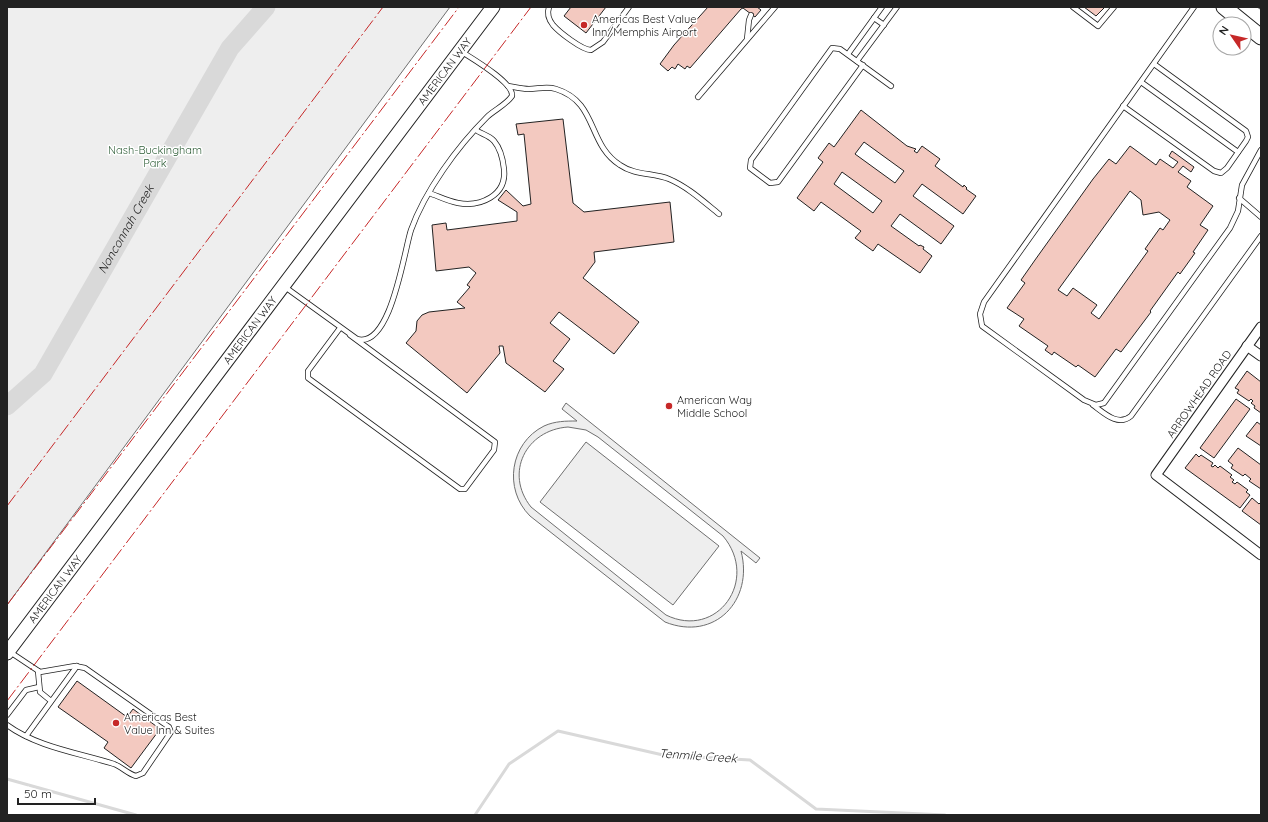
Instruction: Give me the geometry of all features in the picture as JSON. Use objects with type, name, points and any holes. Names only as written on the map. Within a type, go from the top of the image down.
[{"type":"main road","name":"AMERICAN WAY","points":[[8,652],[493,7]]},
{"type":"main road","points":[[1224,7],[1261,36]]},
{"type":"street","name":"ARROWHEAD ROAD","points":[[1261,327],[1156,475],[1261,555]]},
{"type":"street","points":[[1248,346],[1261,356]]},
{"type":"lane","points":[[549,7],[548,16],[553,25],[583,48],[591,50],[603,42],[629,7]]},
{"type":"lane","points":[[698,97],[775,7]]},
{"type":"lane","points":[[848,54],[882,7]]},
{"type":"lane","points":[[858,61],[897,7]]},
{"type":"lane","points":[[1073,7],[1098,26],[1114,7]]},
{"type":"lane","points":[[1194,7],[984,302],[980,314],[981,323],[988,331],[1084,400],[1093,404],[1117,420],[1124,420],[1131,416],[1261,236]]},
{"type":"lane","points":[[747,39],[751,14]]},
{"type":"lane","points":[[874,18],[884,25]]},
{"type":"lane","points":[[863,65],[778,182],[770,183],[749,167],[750,161],[832,48],[837,47],[848,54],[858,61],[891,86]]},
{"type":"lane","points":[[350,335],[360,340],[369,338],[387,314],[396,293],[411,232],[429,193],[487,117],[511,98],[513,94],[508,86],[460,50]]},
{"type":"lane","points":[[1123,106],[1217,173],[1226,170],[1248,137],[1244,129],[1154,64]]},
{"type":"lane","points":[[1140,82],[1238,152]]},
{"type":"lane","points":[[508,86],[525,89],[546,87],[568,95],[583,108],[601,148],[618,164],[625,168],[662,177],[677,183],[719,214]]},
{"type":"lane","points":[[429,193],[450,201],[466,204],[488,200],[496,193],[504,178],[502,157],[493,140],[476,130]]},
{"type":"lane","points":[[1093,404],[1100,405],[1108,400],[1221,241],[1236,216],[1242,185],[1261,150]]},
{"type":"lane","points":[[1239,198],[1261,217]]},
{"type":"lane","points":[[283,286],[495,442],[494,450],[465,489],[460,489],[309,379],[307,374],[308,371],[340,328]]},
{"type":"lane","points":[[7,725],[26,736],[78,754],[114,764],[136,776],[142,773],[170,734],[169,727],[85,668],[77,666],[38,671],[8,652]]},
{"type":"lane","points":[[26,736],[77,666]]},
{"type":"lane","points":[[38,671],[40,693],[51,701]]},
{"type":"lane","points":[[7,715],[26,690],[39,687]]},
{"type":"path","points":[[1258,7],[1261,10]]},
{"type":"green space","name":"Nash-Buckingham Park","points":[[7,7],[450,7],[7,605]]},
{"type":"green space","points":[[566,403],[760,558],[756,563],[741,551],[744,569],[742,586],[736,600],[727,612],[714,621],[700,626],[683,627],[665,622],[530,516],[521,505],[516,493],[514,480],[514,467],[518,455],[524,443],[544,426],[556,422],[577,421],[562,409]],"holes":[[[568,427],[586,430],[598,437],[723,536],[733,553],[737,570],[735,587],[728,601],[716,613],[702,619],[685,621],[666,615],[531,507],[523,494],[519,481],[520,468],[524,455],[531,445],[541,436],[553,430]]]},
{"type":"green space","points":[[586,442],[719,546],[673,605],[540,502]]},
{"type":"building","name":"Americas Best Value Inn/Memphis Airport","points":[[571,7],[606,7],[586,33],[564,16]]},
{"type":"building","points":[[708,7],[757,7],[761,10],[755,17],[743,8],[741,9],[690,68],[687,66],[685,69],[678,64],[675,69],[672,67],[668,71],[660,64],[674,45]]},
{"type":"building","points":[[1084,7],[1105,7],[1096,16]]},
{"type":"building","points":[[861,110],[907,146],[916,149],[914,151],[917,153],[922,146],[940,159],[935,166],[963,187],[964,185],[967,188],[966,189],[976,196],[963,214],[922,184],[913,196],[954,226],[941,244],[900,214],[891,226],[919,246],[924,247],[923,249],[932,256],[920,273],[878,244],[873,251],[855,238],[861,231],[821,202],[814,211],[797,198],[823,162],[818,158],[829,143],[834,147]],"holes":[[[864,142],[904,171],[895,183],[855,154]],[[842,172],[882,201],[873,213],[834,184]]]},
{"type":"building","points":[[563,119],[573,203],[584,212],[670,202],[674,242],[594,252],[595,262],[583,278],[639,322],[614,354],[559,312],[550,323],[570,339],[553,361],[564,369],[545,392],[506,363],[503,346],[499,346],[500,353],[467,393],[406,343],[416,331],[417,321],[422,315],[429,312],[465,308],[457,302],[470,287],[467,285],[476,273],[469,267],[436,271],[432,225],[446,223],[447,230],[517,221],[517,212],[498,200],[506,190],[523,206],[531,204],[524,134],[518,135],[516,124]]},
{"type":"building","points":[[1130,146],[1156,165],[1160,159],[1173,168],[1178,162],[1169,156],[1172,151],[1194,167],[1191,172],[1183,166],[1178,172],[1191,181],[1187,187],[1213,206],[1200,225],[1208,230],[1193,252],[1195,253],[1180,274],[1178,272],[1150,311],[1151,312],[1121,352],[1116,349],[1095,377],[1078,365],[1076,367],[1054,352],[1052,355],[1045,350],[1048,346],[1019,326],[1024,319],[1007,308],[1025,283],[1021,280],[1093,179],[1109,159],[1116,164]],"holes":[[[1130,191],[1141,200],[1143,215],[1159,212],[1170,220],[1163,230],[1160,228],[1145,249],[1148,251],[1099,319],[1091,313],[1097,305],[1073,288],[1067,296],[1058,290]]]},
{"type":"building","points":[[1247,371],[1261,382],[1261,413],[1254,408],[1255,406],[1251,403],[1253,401],[1251,399],[1249,401],[1237,393],[1239,390],[1235,388]]},
{"type":"building","points":[[1236,399],[1250,409],[1214,458],[1200,448]]},
{"type":"building","points":[[1257,422],[1261,425],[1261,446],[1246,436]]},
{"type":"building","points":[[1238,448],[1261,465],[1261,489],[1249,481],[1251,479],[1245,474],[1243,476],[1231,468],[1233,465],[1228,461]]},
{"type":"building","points":[[1196,454],[1199,457],[1201,455],[1213,463],[1211,466],[1213,467],[1215,465],[1218,468],[1220,466],[1232,475],[1230,477],[1234,480],[1232,482],[1235,484],[1237,482],[1248,490],[1246,492],[1250,495],[1240,508],[1185,468]]},
{"type":"building","points":[[1252,498],[1259,504],[1261,502],[1261,525],[1242,511]]},
{"type":"building","name":"Americas Best Value Inn & Suites","points":[[77,681],[127,717],[133,709],[160,729],[131,768],[104,748],[108,742],[58,707]]},
{"type":"waterway","name":"Nonconnah Creek","points":[[7,406],[43,374],[230,48],[266,7]]},
{"type":"waterway","name":"Tenmile Creek","points":[[475,815],[509,764],[558,731],[663,755],[750,760],[816,809],[945,815]]},
{"type":"waterway","name":"Tenmile Creek","points":[[7,779],[136,815]]},
{"type":"power","points":[[7,506],[383,7]]},
{"type":"power","points":[[7,605],[459,7]]},
{"type":"power","points":[[7,701],[531,7]]},
{"type":"place","name":"Americas Best Value Inn/Memphis Airport","points":[[584,25]]},
{"type":"place","name":"American Way Middle School","points":[[669,406]]},
{"type":"place","name":"Americas Best Value Inn & Suites","points":[[116,723]]}]
